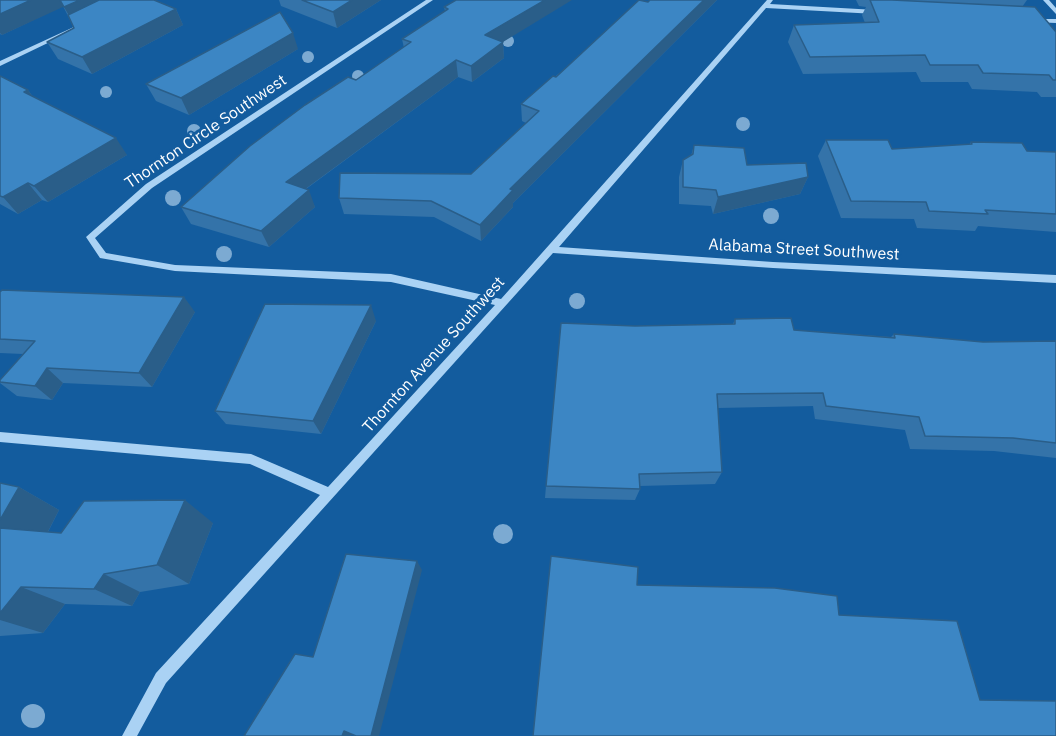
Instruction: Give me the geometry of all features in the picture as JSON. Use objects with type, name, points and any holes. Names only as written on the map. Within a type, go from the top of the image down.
[{"type":"street","name":"Thornton Circle Southwest","points":[[430,0],[149,186],[90,237],[103,256],[175,268],[391,278],[503,303]]},
{"type":"street","points":[[1046,0],[1056,12]]},
{"type":"street","name":"Thornton Avenue Southwest","points":[[129,736],[161,678],[551,250],[767,3]]},
{"type":"street","points":[[767,3],[881,12]]},
{"type":"street","points":[[1021,19],[1056,21]]},
{"type":"street","points":[[0,64],[82,25]]},
{"type":"street","name":"Alabama Street Southwest","points":[[551,250],[774,265],[1056,279]]},
{"type":"street","points":[[0,437],[251,459],[329,493]]},
{"type":"building","points":[[0,0],[31,0],[0,14]]},
{"type":"building","points":[[60,0],[80,0],[64,7]]},
{"type":"building","points":[[99,0],[154,0],[176,9],[82,57],[47,42],[74,28],[68,15]]},
{"type":"building","points":[[302,0],[352,0],[333,12]]},
{"type":"building","points":[[456,0],[545,0],[485,35],[503,42],[471,66],[456,60],[286,182],[309,190],[261,231],[181,207],[250,146],[305,105],[348,77],[356,80],[411,42],[402,39],[448,9],[444,7]]},
{"type":"building","points":[[639,0],[648,2],[650,0],[704,0],[510,189],[513,190],[480,225],[431,201],[339,198],[340,173],[471,174],[539,111],[521,104],[553,76],[556,77]]},
{"type":"building","points":[[870,0],[1035,7],[1056,32],[1056,80],[1049,75],[983,73],[978,65],[930,65],[925,55],[810,57],[794,25],[879,22]]},
{"type":"building","points":[[280,12],[293,33],[181,98],[146,84]]},
{"type":"building","points":[[0,76],[28,90],[24,92],[116,138],[34,186],[28,183],[3,197],[0,196]]},
{"type":"building","points":[[826,140],[888,140],[892,149],[972,144],[971,142],[1022,143],[1027,151],[1056,152],[1056,214],[985,210],[988,214],[929,211],[926,202],[851,201]]},
{"type":"building","points":[[694,145],[744,148],[747,165],[806,163],[808,177],[718,197],[716,190],[683,187],[683,160],[693,154]]},
{"type":"building","points":[[2,290],[184,297],[139,373],[47,368],[35,386],[0,382],[35,341],[0,339],[0,292]]},
{"type":"building","points":[[265,304],[371,305],[313,421],[215,411]]},
{"type":"building","points":[[791,318],[794,330],[895,338],[894,334],[983,342],[1056,341],[1056,443],[1013,438],[925,436],[919,417],[826,406],[823,393],[717,394],[722,472],[639,474],[640,489],[546,486],[561,323],[635,326],[735,324],[735,319]]},
{"type":"building","points":[[0,483],[19,487],[0,520]]},
{"type":"building","points":[[185,500],[157,565],[104,574],[94,589],[21,587],[0,613],[0,528],[61,533],[84,501]]},
{"type":"building","points":[[346,554],[417,561],[371,736],[356,736],[344,731],[342,736],[244,736],[295,654],[313,657]]},
{"type":"building","points":[[551,556],[638,567],[637,585],[775,588],[837,596],[839,615],[957,621],[980,700],[1056,701],[1056,736],[533,736]]}]
